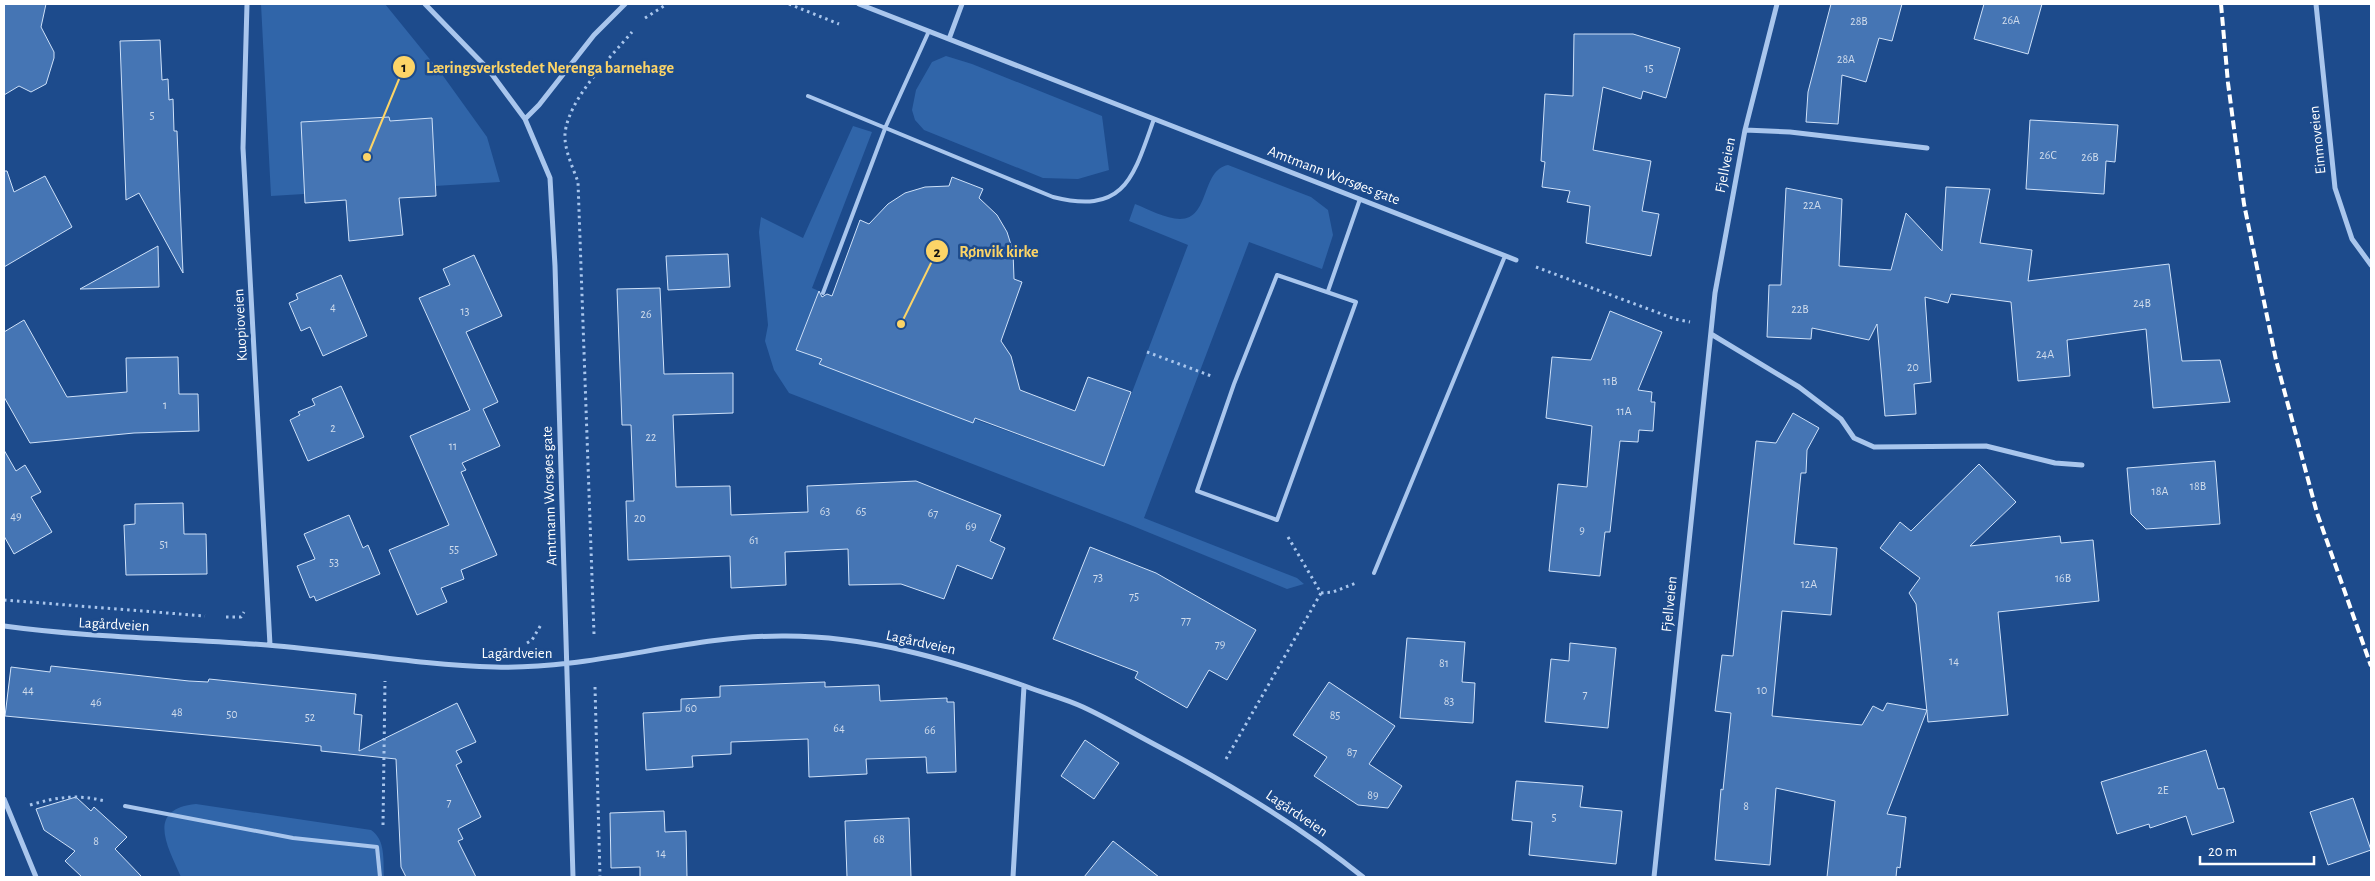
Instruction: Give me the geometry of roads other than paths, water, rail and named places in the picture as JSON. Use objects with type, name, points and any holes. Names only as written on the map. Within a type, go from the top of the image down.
[{"type":"street","name":"Kuopioveien","points":[[247,4],[243,148],[270,645]]},
{"type":"street","name":"Amtmann Worsøes gate","points":[[425,4],[488,69],[525,119],[550,178],[555,266],[573,877]]},
{"type":"street","points":[[525,119],[539,105],[594,35],[625,4]]},
{"type":"street","name":"Amtmann Worsøes gate","points":[[859,4],[1516,260]]},
{"type":"street","points":[[949,39],[962,4]]},
{"type":"street","name":"Fjellveien","points":[[1654,877],[1715,292],[1745,130],[1778,4]]},
{"type":"street","name":"Einmoveien","points":[[2316,4],[2335,188],[2352,239],[2371,265]]},
{"type":"street","points":[[1745,130],[1790,132],[1927,148]]},
{"type":"street","points":[[1711,334],[1799,387],[1841,418],[1854,438],[1874,447],[1986,446],[2055,462],[2082,464]]},
{"type":"street","name":"Lagårdveien","points":[[4,626],[55,633],[270,645],[384,658],[495,667],[566,665],[717,639],[786,636],[894,648],[962,664],[1081,706],[1216,777],[1272,810],[1324,846],[1363,877]]},
{"type":"street","points":[[1013,877],[1024,686]]},
{"type":"street","points":[[4,799],[36,877]]},
{"type":"lane","points":[[824,293],[886,126],[929,31]]},
{"type":"lane","points":[[808,96],[886,126],[1053,197],[1092,202],[1106,199],[1119,191],[1130,177],[1154,119]]},
{"type":"lane","points":[[1328,291],[1360,199]]},
{"type":"lane","points":[[1374,573],[1505,256]]},
{"type":"lane","points":[[1277,275],[1328,291],[1356,302],[1277,520],[1197,491],[1234,384],[1277,275]]},
{"type":"lane","points":[[125,806],[293,838],[377,847],[380,877]]},
{"type":"railway","points":[[2221,4],[2228,83],[2244,204],[2276,360],[2317,513],[2371,666]]},
{"type":"place","name":"Læringsverkstedet Nerenga barnehage","points":[[367,157]]},
{"type":"place","name":"Rønvik kirke","points":[[901,324]]}]
